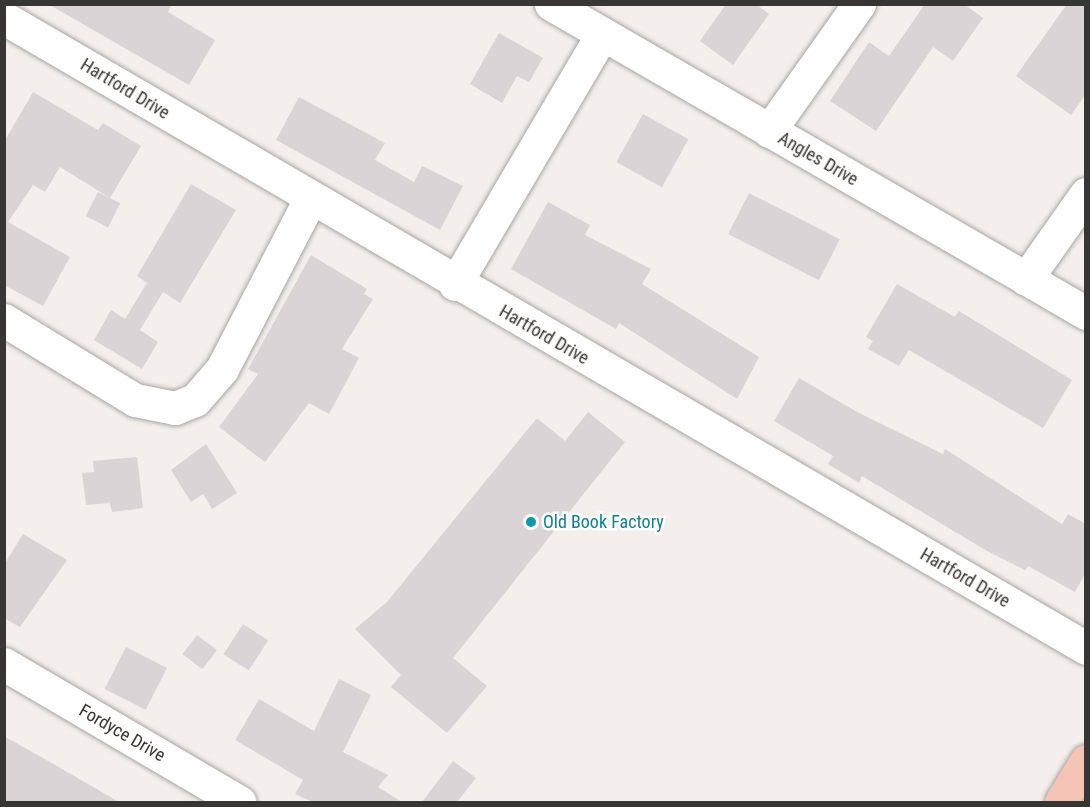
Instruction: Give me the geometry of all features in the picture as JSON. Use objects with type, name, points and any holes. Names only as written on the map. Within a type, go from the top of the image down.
[{"type":"main road","points":[[1061,802],[1086,761]]},
{"type":"street","name":"Angles Drive","points":[[551,4],[1086,313]]},
{"type":"street","points":[[770,130],[859,4]]},
{"type":"street","name":"Hartford Drive","points":[[4,18],[455,284],[1086,648]]},
{"type":"street","points":[[455,284],[602,34]]},
{"type":"street","points":[[1026,279],[1086,194]]},
{"type":"street","points":[[4,320],[135,400],[175,408],[195,400],[222,369],[310,199]]},
{"type":"street","name":"Fordyce Drive","points":[[4,664],[239,802]]},
{"type":"building","points":[[48,4],[172,4],[168,12],[215,40],[189,85]]},
{"type":"building","points":[[726,4],[756,4],[769,14],[733,65],[700,41]]},
{"type":"building","points":[[925,4],[964,4],[983,18],[953,61],[933,47],[876,131],[830,101],[869,42],[889,56]]},
{"type":"building","points":[[1067,4],[1086,4],[1086,94],[1071,115],[1016,76]]},
{"type":"building","points":[[499,33],[543,58],[529,82],[517,76],[502,103],[470,84]]},
{"type":"building","points":[[33,92],[98,130],[103,123],[141,146],[110,198],[60,167],[45,192],[33,185],[8,222],[70,257],[43,306],[4,285],[4,142]]},
{"type":"building","points":[[299,97],[385,143],[375,160],[414,182],[422,166],[463,186],[440,230],[276,140]]},
{"type":"building","points":[[643,114],[688,139],[662,187],[616,162]]},
{"type":"building","points":[[191,184],[236,210],[180,303],[163,292],[140,330],[158,342],[142,369],[94,340],[111,310],[125,319],[147,283],[137,276]]},
{"type":"building","points":[[98,192],[120,203],[108,227],[86,216]]},
{"type":"building","points":[[749,193],[840,239],[819,280],[728,234]]},
{"type":"building","points":[[548,202],[590,225],[585,235],[651,269],[642,284],[759,357],[737,399],[619,323],[616,329],[511,269]]},
{"type":"building","points":[[311,255],[367,289],[364,294],[373,299],[342,349],[359,358],[329,414],[309,403],[265,462],[219,427],[258,374],[248,369]]},
{"type":"building","points":[[897,284],[955,317],[959,311],[1072,380],[1043,428],[909,350],[899,366],[868,349],[873,341],[866,337]]},
{"type":"building","points":[[799,378],[859,413],[943,454],[945,449],[1062,524],[1068,514],[1086,524],[1086,572],[1075,592],[1028,566],[1025,570],[987,551],[862,476],[859,483],[828,464],[833,456],[774,421]]},
{"type":"building","points":[[588,412],[625,442],[453,658],[487,686],[447,733],[391,687],[401,675],[355,629],[387,602],[537,418],[565,441]]},
{"type":"building","points":[[206,444],[237,493],[212,509],[203,494],[191,502],[171,470]]},
{"type":"building","points":[[137,457],[143,508],[112,512],[110,503],[86,505],[82,473],[94,472],[93,461]]},
{"type":"building","points":[[23,534],[67,560],[20,627],[4,618],[4,565]]},
{"type":"building","points":[[243,624],[268,640],[249,671],[223,654]]},
{"type":"building","points":[[197,635],[217,650],[203,669],[183,654]]},
{"type":"building","points":[[126,647],[167,668],[146,710],[105,689]]},
{"type":"building","points":[[339,679],[371,695],[343,752],[388,775],[378,787],[402,802],[313,802],[295,794],[303,780],[235,740],[259,699],[314,731]]},
{"type":"building","points":[[4,736],[57,766],[119,802],[4,802]]},
{"type":"building","points":[[453,761],[476,778],[457,802],[422,802]]},
{"type":"place","name":"Old Book Factory","points":[[531,522]]}]
